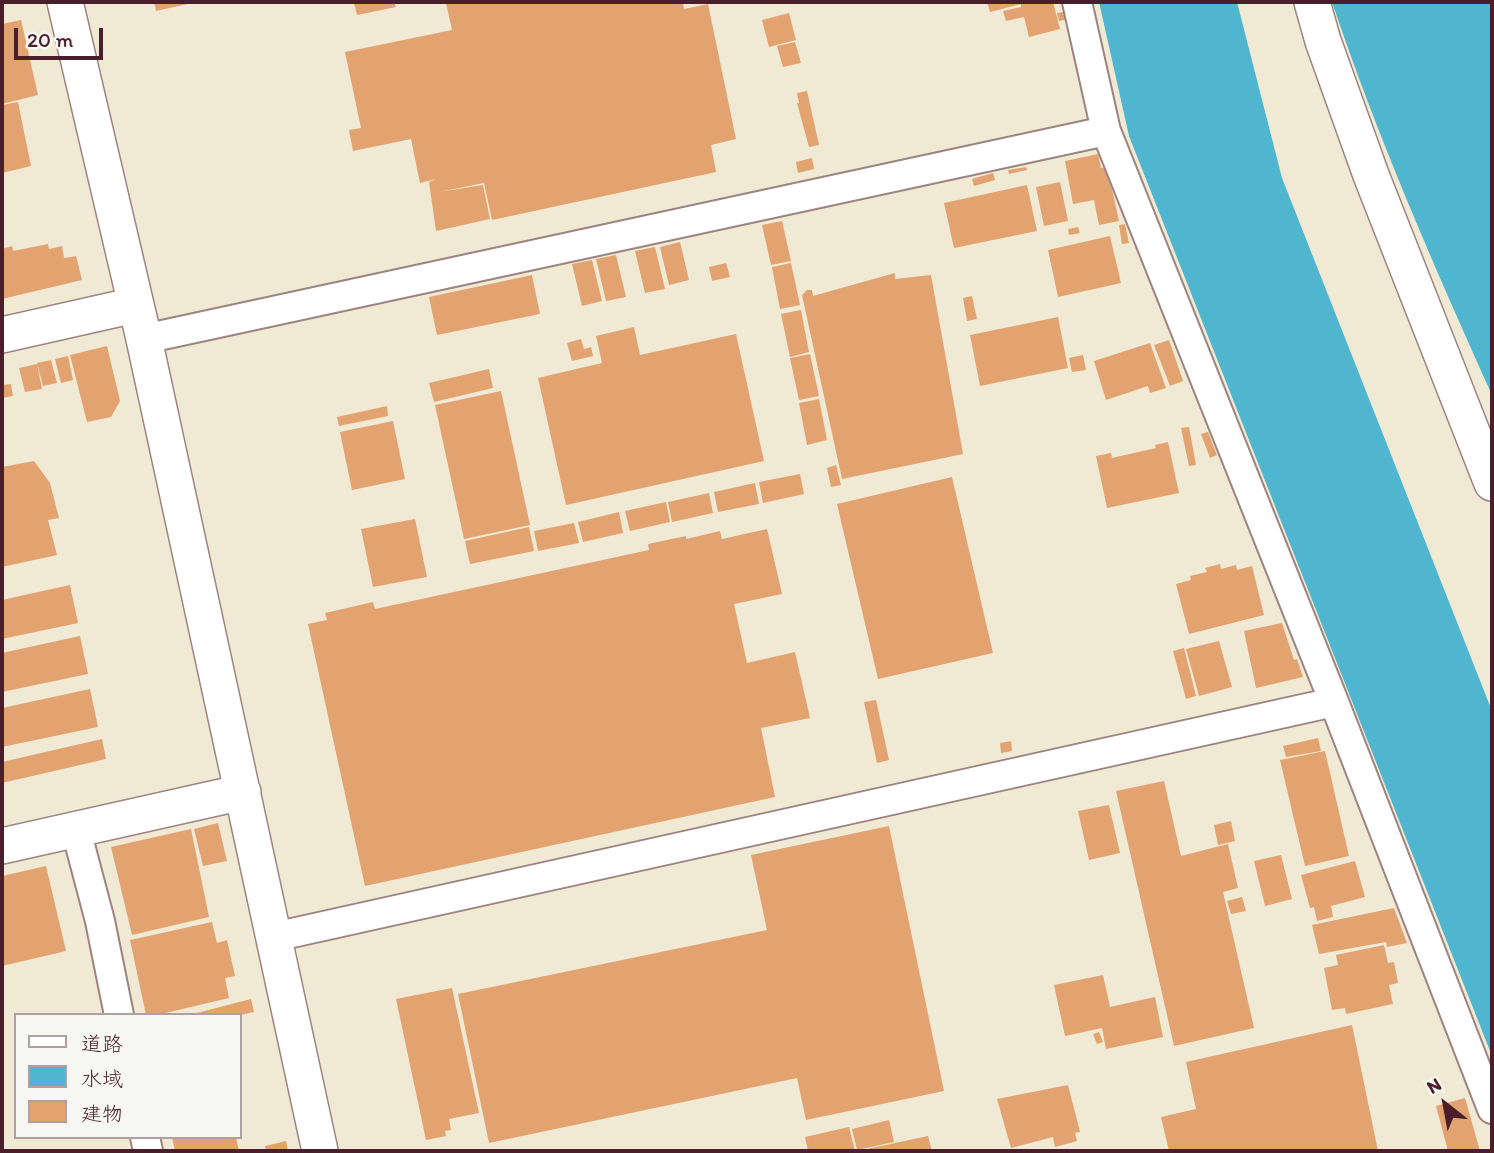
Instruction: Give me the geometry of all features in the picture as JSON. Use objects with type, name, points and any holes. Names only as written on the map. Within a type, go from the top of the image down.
[{"type":"street","points":[[65,2],[144,339],[320,1151]]},
{"type":"street","points":[[1077,2],[1106,131],[1334,702],[1492,1109]]},
{"type":"street","points":[[1312,2],[1323,41],[1371,175],[1492,483]]},
{"type":"street","points":[[144,339],[1106,131]]},
{"type":"street","points":[[2,335],[135,305]]},
{"type":"street","points":[[274,937],[1334,702]]},
{"type":"street","points":[[2,846],[243,792]]},
{"type":"street","points":[[76,830],[100,921],[120,1013]]},
{"type":"water","points":[[1099,2],[1237,2],[1282,178],[1492,711],[1492,1056],[1129,136]]},
{"type":"water","points":[[1332,2],[1492,2],[1492,395],[1387,151]]},
{"type":"building","points":[[154,2],[192,2],[192,3],[156,11]]},
{"type":"building","points":[[394,2],[396,7],[357,15],[354,3]]},
{"type":"building","points":[[683,2],[684,9],[708,4],[736,139],[711,145],[716,172],[492,220],[484,183],[439,192],[483,185],[490,219],[436,231],[429,182],[436,179],[420,183],[411,139],[353,151],[349,130],[361,128],[345,52],[452,30],[446,3]]},
{"type":"building","points":[[987,2],[1053,2],[1060,29],[1029,37],[1024,17],[1006,21],[1003,11],[1021,7],[1021,4],[990,12]]},
{"type":"building","points":[[1070,11],[1071,19],[1059,21],[1057,13]]},
{"type":"building","points":[[789,13],[796,40],[769,47],[762,20]]},
{"type":"building","points":[[21,20],[38,95],[2,104],[2,24]]},
{"type":"building","points":[[795,42],[801,63],[783,67],[777,46]]},
{"type":"building","points":[[807,91],[819,145],[809,147],[797,103],[797,93]]},
{"type":"building","points":[[18,102],[31,166],[2,173],[2,105]]},
{"type":"building","points":[[1098,154],[1101,168],[1107,167],[1119,221],[1099,225],[1094,200],[1073,204],[1065,161]]},
{"type":"building","points":[[812,158],[814,169],[798,173],[796,162]]},
{"type":"building","points":[[1026,167],[1027,170],[1009,174],[1008,170]]},
{"type":"building","points":[[993,173],[995,180],[974,186],[972,179]]},
{"type":"building","points":[[1060,182],[1068,221],[1044,226],[1036,187]]},
{"type":"building","points":[[1027,185],[1037,231],[954,248],[944,203]]},
{"type":"building","points":[[782,221],[791,261],[771,265],[762,225]]},
{"type":"building","points":[[1125,224],[1129,243],[1122,244],[1119,225]]},
{"type":"building","points":[[1078,227],[1080,233],[1069,235],[1068,229]]},
{"type":"building","points":[[1110,236],[1121,283],[1058,297],[1048,250]]},
{"type":"building","points":[[680,242],[689,280],[669,285],[660,247]]},
{"type":"building","points":[[48,244],[49,249],[62,246],[64,258],[76,256],[82,280],[2,299],[2,249],[12,246],[13,251]]},
{"type":"building","points":[[655,247],[665,289],[645,293],[635,251]]},
{"type":"building","points":[[616,255],[626,297],[606,301],[596,259]]},
{"type":"building","points":[[592,260],[602,301],[582,306],[572,264]]},
{"type":"building","points":[[726,263],[730,277],[712,281],[709,267]]},
{"type":"building","points":[[791,263],[800,305],[780,309],[772,267]]},
{"type":"building","points":[[895,273],[895,279],[931,275],[963,454],[842,479],[802,295],[807,290],[812,290],[813,296]]},
{"type":"building","points":[[532,275],[540,314],[437,335],[429,297]]},
{"type":"building","points":[[972,296],[977,319],[967,321],[963,298]]},
{"type":"building","points":[[801,310],[809,352],[790,357],[781,314]]},
{"type":"building","points":[[1058,317],[1068,368],[980,386],[970,335]]},
{"type":"building","points":[[634,327],[640,355],[736,334],[764,461],[566,505],[538,378],[602,363],[596,336]]},
{"type":"building","points":[[581,339],[584,349],[591,347],[593,356],[572,361],[567,343]]},
{"type":"building","points":[[1169,340],[1183,381],[1170,386],[1154,345]]},
{"type":"building","points":[[1150,343],[1166,388],[1150,393],[1148,386],[1106,400],[1094,361]]},
{"type":"building","points":[[107,346],[120,401],[111,417],[87,422],[70,355]]},
{"type":"building","points":[[810,354],[819,396],[799,400],[790,358]]},
{"type":"building","points":[[1083,355],[1086,370],[1072,372],[1069,358]]},
{"type":"building","points":[[68,356],[73,380],[61,383],[55,359]]},
{"type":"building","points":[[51,360],[57,383],[43,386],[37,363]]},
{"type":"building","points":[[37,364],[42,389],[25,392],[19,368]]},
{"type":"building","points":[[489,369],[493,388],[434,402],[429,383]]},
{"type":"building","points":[[11,384],[13,396],[2,398],[2,385]]},
{"type":"building","points":[[501,391],[530,525],[464,539],[435,405]]},
{"type":"building","points":[[819,399],[827,440],[807,445],[799,403]]},
{"type":"building","points":[[387,406],[388,416],[339,426],[337,417]]},
{"type":"building","points":[[393,421],[405,479],[352,490],[340,432]]},
{"type":"building","points":[[1189,427],[1196,465],[1189,466],[1181,428]]},
{"type":"building","points":[[1208,432],[1217,455],[1210,458],[1201,434]]},
{"type":"building","points":[[1168,442],[1179,493],[1107,508],[1096,456],[1111,453],[1112,458],[1156,448],[1155,445]]},
{"type":"building","points":[[34,461],[50,483],[59,518],[48,520],[57,555],[2,567],[2,467]]},
{"type":"building","points":[[836,465],[841,485],[831,487],[827,468]]},
{"type":"building","points":[[800,474],[804,494],[763,503],[759,482]]},
{"type":"building","points":[[952,477],[993,653],[878,679],[837,504]]},
{"type":"building","points":[[755,483],[759,504],[718,512],[714,492]]},
{"type":"building","points":[[709,493],[713,513],[672,522],[668,502]]},
{"type":"building","points":[[666,502],[670,522],[630,531],[625,511]]},
{"type":"building","points":[[619,512],[623,533],[583,542],[578,522]]},
{"type":"building","points":[[415,519],[427,577],[373,587],[361,529]]},
{"type":"building","points":[[574,523],[579,543],[538,551],[534,531]]},
{"type":"building","points":[[529,527],[534,551],[470,564],[465,541]]},
{"type":"building","points":[[767,529],[782,594],[734,604],[747,663],[795,652],[810,718],[761,728],[775,797],[365,886],[308,624],[327,620],[325,613],[373,602],[375,609],[649,550],[648,544],[686,536],[686,539],[720,531],[722,539]]},
{"type":"building","points":[[1220,564],[1221,569],[1236,565],[1237,570],[1252,566],[1264,615],[1189,634],[1176,584],[1191,580],[1190,576],[1207,572],[1205,568]]},
{"type":"building","points":[[70,585],[78,623],[2,639],[2,600]]},
{"type":"building","points":[[1282,623],[1294,660],[1297,659],[1303,677],[1256,688],[1244,631]]},
{"type":"building","points":[[80,636],[88,674],[2,692],[2,653]]},
{"type":"building","points":[[1219,641],[1232,687],[1199,696],[1186,649]]},
{"type":"building","points":[[1184,648],[1196,696],[1186,699],[1173,651]]},
{"type":"building","points":[[90,689],[98,727],[2,747],[2,708]]},
{"type":"building","points":[[876,700],[889,760],[877,763],[864,702]]},
{"type":"building","points":[[1318,738],[1321,751],[1286,757],[1283,746]]},
{"type":"building","points":[[102,739],[106,759],[2,783],[2,762]]},
{"type":"building","points":[[1011,741],[1012,751],[1001,753],[1000,743]]},
{"type":"building","points":[[1325,751],[1349,856],[1305,866],[1280,760]]},
{"type":"building","points":[[1164,781],[1181,856],[1228,844],[1238,888],[1223,892],[1254,1028],[1174,1046],[1116,791]]},
{"type":"building","points":[[1109,805],[1120,853],[1089,860],[1078,811]]},
{"type":"building","points":[[1231,821],[1235,841],[1218,845],[1214,825]]},
{"type":"building","points":[[218,823],[227,861],[203,866],[194,829]]},
{"type":"building","points":[[889,826],[944,1091],[806,1120],[797,1078],[489,1143],[458,994],[767,930],[751,855]]},
{"type":"building","points":[[191,829],[209,917],[132,935],[111,847]]},
{"type":"building","points":[[1281,855],[1292,899],[1265,906],[1254,861]]},
{"type":"building","points":[[1355,861],[1365,897],[1331,906],[1333,917],[1317,921],[1314,907],[1310,908],[1301,875]]},
{"type":"building","points":[[46,866],[66,951],[2,966],[2,876]]},
{"type":"building","points":[[1242,897],[1246,911],[1231,914],[1227,901]]},
{"type":"building","points":[[1394,908],[1407,943],[1387,947],[1386,942],[1319,954],[1312,925]]},
{"type":"building","points":[[212,922],[217,943],[227,940],[235,976],[225,978],[229,998],[165,1013],[146,1013],[130,940]]},
{"type":"building","points":[[1384,945],[1388,963],[1394,962],[1398,983],[1389,985],[1393,1004],[1346,1014],[1345,1008],[1332,1010],[1324,968],[1338,965],[1336,955]]},
{"type":"building","points":[[1103,975],[1110,1007],[1155,997],[1163,1037],[1106,1049],[1102,1028],[1065,1036],[1054,985]]},
{"type":"building","points":[[452,988],[479,1113],[449,1119],[451,1130],[445,1131],[446,1136],[426,1140],[396,999]]},
{"type":"building","points":[[251,999],[254,1012],[242,1015],[197,1013]]},
{"type":"building","points":[[1352,1025],[1378,1151],[1169,1151],[1161,1117],[1196,1109],[1186,1062]]},
{"type":"building","points":[[1099,1032],[1103,1042],[1097,1044],[1093,1034]]},
{"type":"building","points":[[1068,1085],[1080,1132],[1075,1133],[1077,1141],[1055,1147],[1053,1137],[1011,1148],[997,1099]]},
{"type":"building","points":[[1465,1098],[1480,1151],[1448,1151],[1436,1106]]},
{"type":"building","points":[[889,1120],[894,1142],[857,1150],[852,1129]]},
{"type":"building","points":[[849,1127],[855,1151],[808,1151],[805,1137]]},
{"type":"building","points":[[928,1136],[932,1151],[862,1150]]},
{"type":"building","points":[[172,1139],[236,1139],[239,1151],[175,1151]]},
{"type":"building","points":[[286,1141],[288,1151],[266,1151],[265,1146]]}]
